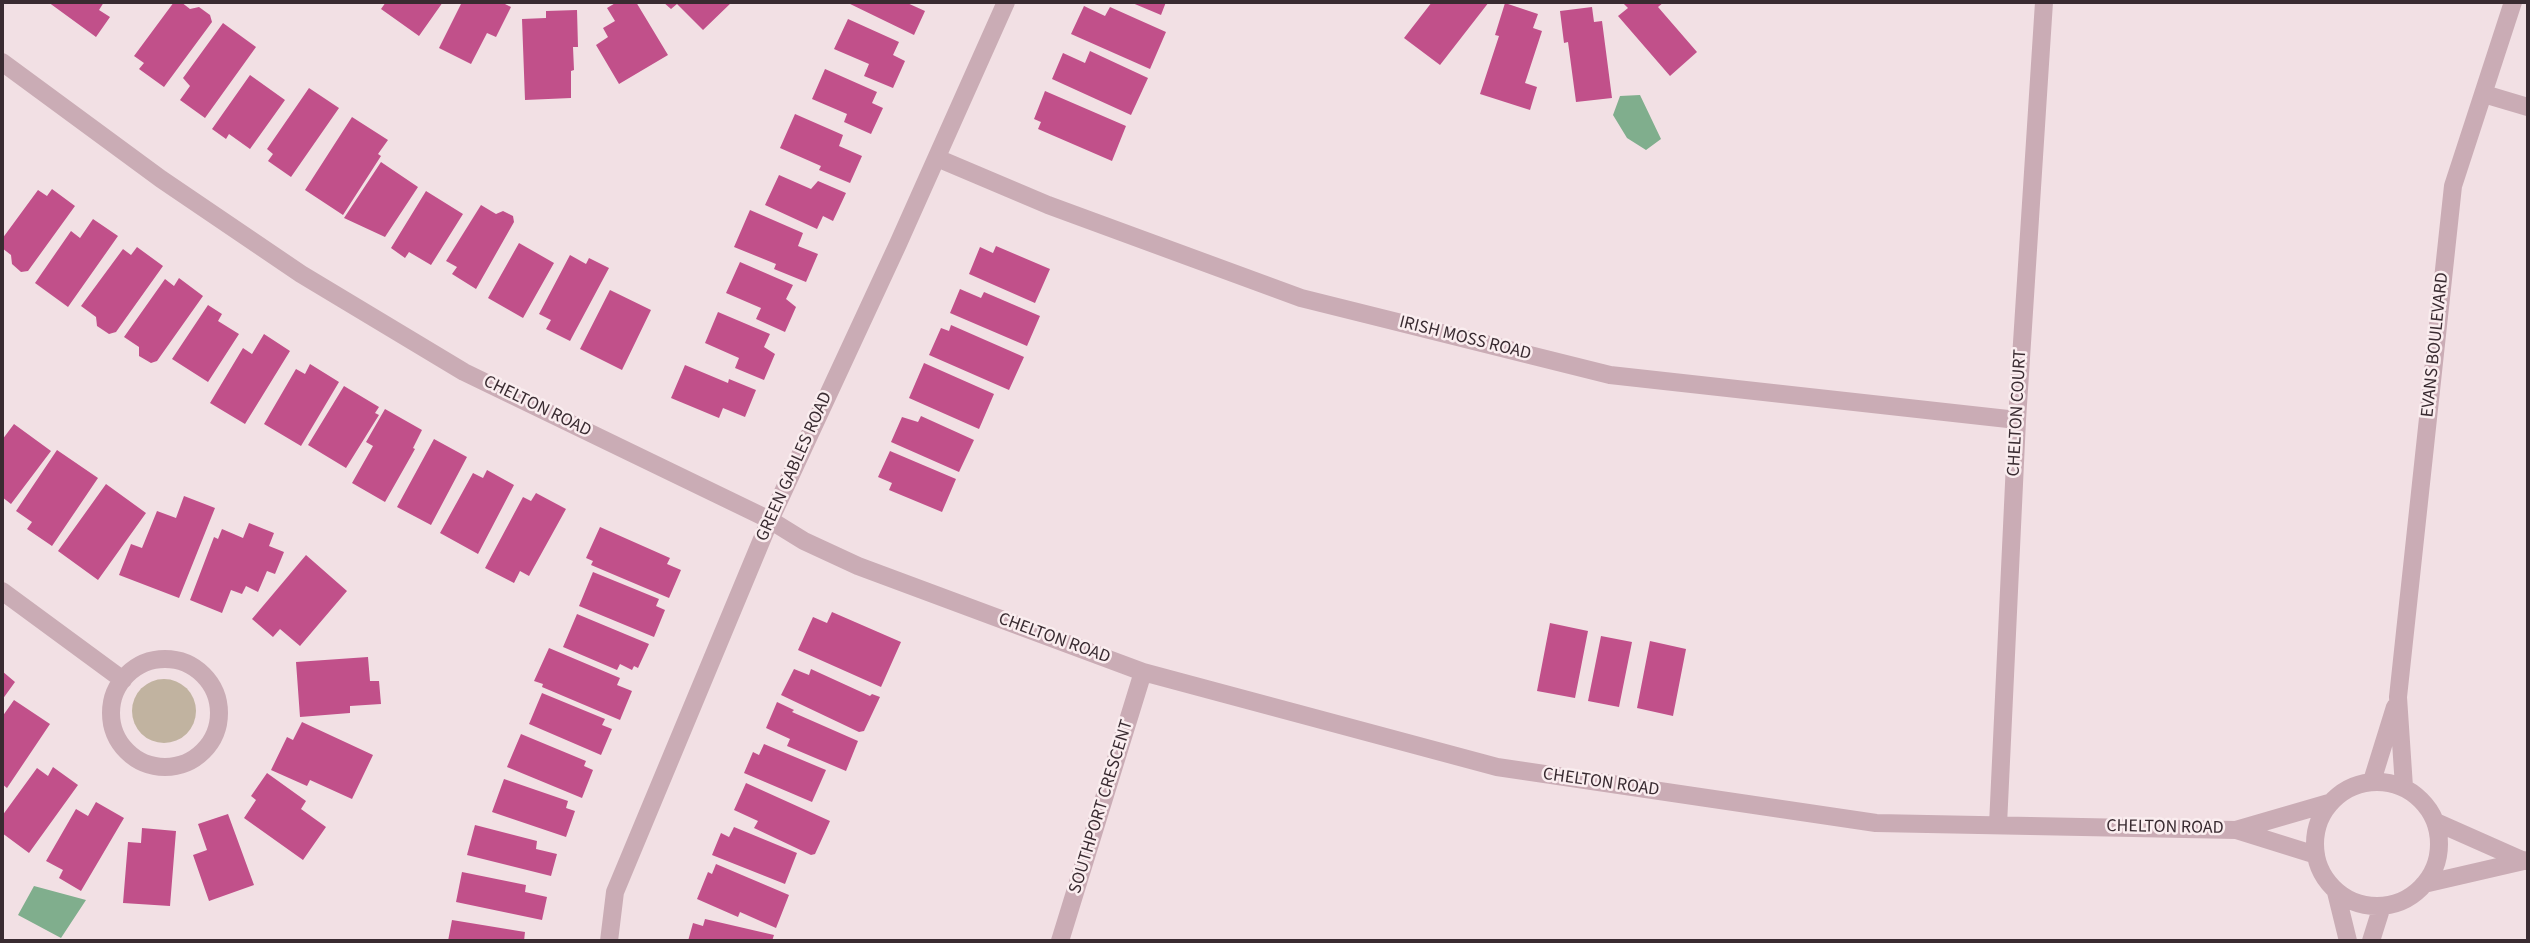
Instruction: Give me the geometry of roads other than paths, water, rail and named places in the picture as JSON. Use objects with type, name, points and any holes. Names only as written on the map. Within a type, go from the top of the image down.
[{"type":"street","name":"GREEN GABLES ROAD","points":[[609,941],[615,892],[770,520],[1006,2]]},
{"type":"street","name":"CHELTON COURT","points":[[1998,825],[2017,419],[2044,2]]},
{"type":"street","name":"EVANS BOULEVARD","points":[[2404,787],[2398,697],[2453,186],[2513,2]]},
{"type":"street","name":"CHELTON ROAD","points":[[2,62],[161,179],[268,252],[464,372],[770,520],[804,541],[858,566],[1143,672],[1497,767],[1876,823],[2236,830],[2316,855]]},
{"type":"street","points":[[2484,94],[2528,107]]},
{"type":"street","name":"IRISH MOSS ROAD","points":[[937,158],[1048,205],[1301,298],[1610,375],[2017,419]]},
{"type":"street","points":[[2,591],[123,680]]},
{"type":"street","points":[[171,659],[189,664],[209,682],[219,707],[218,725],[211,742],[199,756],[184,765],[166,768],[149,765],[134,758],[121,746],[113,729],[111,712],[114,695],[123,680],[136,667],[153,660],[171,659]]},
{"type":"street","name":"SOUTHPORT CRESCENT","points":[[1060,941],[1143,672]]},
{"type":"street","name":"EVANS BOULEVARD","points":[[2372,781],[2398,697]]},
{"type":"street","points":[[2372,781],[2404,787],[2428,808],[2436,822],[2438,855],[2433,870],[2424,884],[2398,903],[2382,906],[2350,901],[2336,892],[2318,865],[2315,833],[2321,817],[2329,803],[2341,792],[2356,785],[2372,781]]},
{"type":"street","name":"CHELTON ROAD","points":[[2236,830],[2329,803]]},
{"type":"street","points":[[2436,822],[2526,861]]},
{"type":"street","points":[[2424,884],[2526,861]]},
{"type":"street","points":[[2336,892],[2348,941]]},
{"type":"street","points":[[2371,941],[2382,906]]}]
